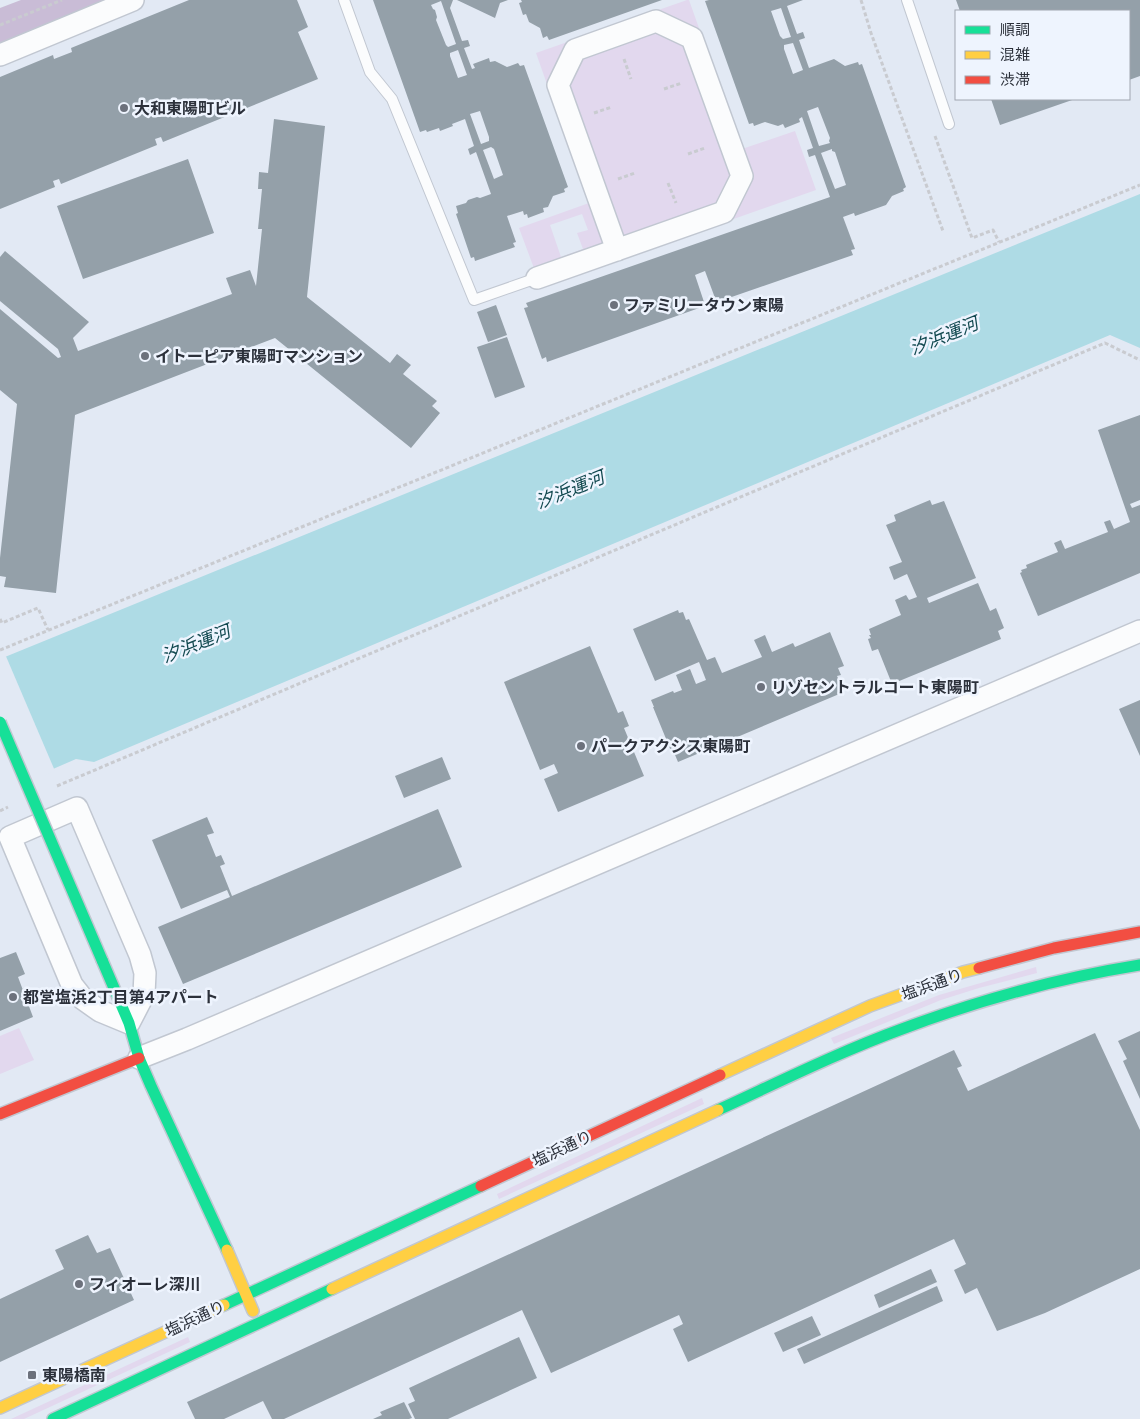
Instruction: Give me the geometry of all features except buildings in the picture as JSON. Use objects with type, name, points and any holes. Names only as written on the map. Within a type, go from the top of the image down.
[{"type":"street","points":[[0,54],[133,0]]},
{"type":"street","points":[[537,278],[617,250],[724,212],[742,176],[692,38],[656,21],[575,50],[558,85],[617,250]]},
{"type":"street","points":[[0,1114],[197,1035],[1140,631]]},
{"type":"street","points":[[0,722],[129,1023],[139,1058],[259,1324]]},
{"type":"street","points":[[76,808],[140,955],[145,973],[144,994],[129,1023],[100,1011],[83,999],[72,985],[10,837],[76,808]]},
{"type":"street","name":"塩浜通り","points":[[0,1408],[870,1006],[963,972],[1054,948],[1140,932]]},
{"type":"street","name":"塩浜通り","points":[[53,1419],[809,1068],[900,1030],[976,1003],[1079,976],[1140,965]]},
{"type":"lane","points":[[344,0],[370,72],[392,98],[474,300],[537,278]]},
{"type":"lane","points":[[907,0],[949,124]]},
{"type":"path","points":[[0,25],[62,0]]},
{"type":"path","points":[[861,0],[871,33],[943,231]]},
{"type":"path","points":[[617,61],[624,59],[631,78]]},
{"type":"path","points":[[664,89],[682,83],[684,89]]},
{"type":"path","points":[[591,105],[597,120]]},
{"type":"path","points":[[594,114],[612,107]]},
{"type":"path","points":[[703,142],[708,156]]},
{"type":"path","points":[[688,154],[705,148]]},
{"type":"path","points":[[616,172],[621,187]]},
{"type":"path","points":[[618,179],[635,173]]},
{"type":"path","points":[[668,183],[676,203],[685,200]]},
{"type":"path","points":[[0,650],[1140,185]]},
{"type":"path","points":[[55,787],[1105,343],[1140,360]]},
{"type":"path","points":[[0,619],[2,623],[38,608],[48,630]]},
{"type":"path","points":[[0,810],[9,807]]},
{"type":"shaded area","points":[[21,0],[112,0],[0,47],[0,8]]},
{"type":"shaded area","points":[[689,0],[742,149],[795,131],[816,190],[541,287],[519,228],[589,203],[536,53]],"holes":[[[582,214],[588,230],[577,233],[583,249],[561,257],[550,225]]]},
{"type":"shaded area","points":[[1036,967],[1037,973],[941,1000],[834,1044],[831,1038],[939,995]]},
{"type":"shaded area","points":[[19,1028],[34,1060],[0,1074],[0,1036]]},
{"type":"shaded area","points":[[702,1098],[704,1104],[499,1199],[497,1194]]},
{"type":"shaded area","points":[[188,1337],[190,1342],[24,1419],[11,1419]]},
{"type":"water","name":"汐浜運河","points":[[1140,194],[1140,348],[1110,335],[94,762],[76,759],[0,792],[0,659]]},
{"type":"pier","points":[[5,654],[55,771],[0,795],[0,657]]},
{"type":"traffic: fast","points":[[0,722],[102,960]]},
{"type":"traffic: fast","points":[[102,960],[129,1023],[139,1058],[151,1086],[227,1250]]},
{"type":"traffic: fast","points":[[718,1110],[855,1047],[931,1018],[1049,983],[1140,965]]},
{"type":"traffic: fast","points":[[224,1305],[481,1186]]},
{"type":"traffic: fast","points":[[53,1419],[332,1289]]},
{"type":"traffic: slow","points":[[720,1075],[870,1006],[979,968]]},
{"type":"traffic: slow","points":[[332,1289],[718,1110]]},
{"type":"traffic: slow","points":[[227,1250],[253,1311]]},
{"type":"traffic: slow","points":[[0,1408],[224,1305]]},
{"type":"traffic: jam","points":[[979,968],[1054,948],[1140,932]]},
{"type":"traffic: jam","points":[[0,1114],[139,1058]]},
{"type":"traffic: jam","points":[[481,1186],[720,1075]]},
{"type":"place","name":"大和東陽町ビル","points":[[124,108]]},
{"type":"place","name":"ファミリータウン東陽","points":[[614,305]]},
{"type":"place","name":"イトーピア東陽町マンション","points":[[145,356]]},
{"type":"place","name":"リゾセントラルコート東陽町","points":[[761,687]]},
{"type":"place","name":"パークアクシス東陽町","points":[[581,746]]},
{"type":"place","name":"都営塩浜2丁目第4アパート","points":[[13,997]]},
{"type":"place","name":"フィオーレ深川","points":[[79,1284]]},
{"type":"place","name":"東陽橋南","points":[[32,1375]]}]
